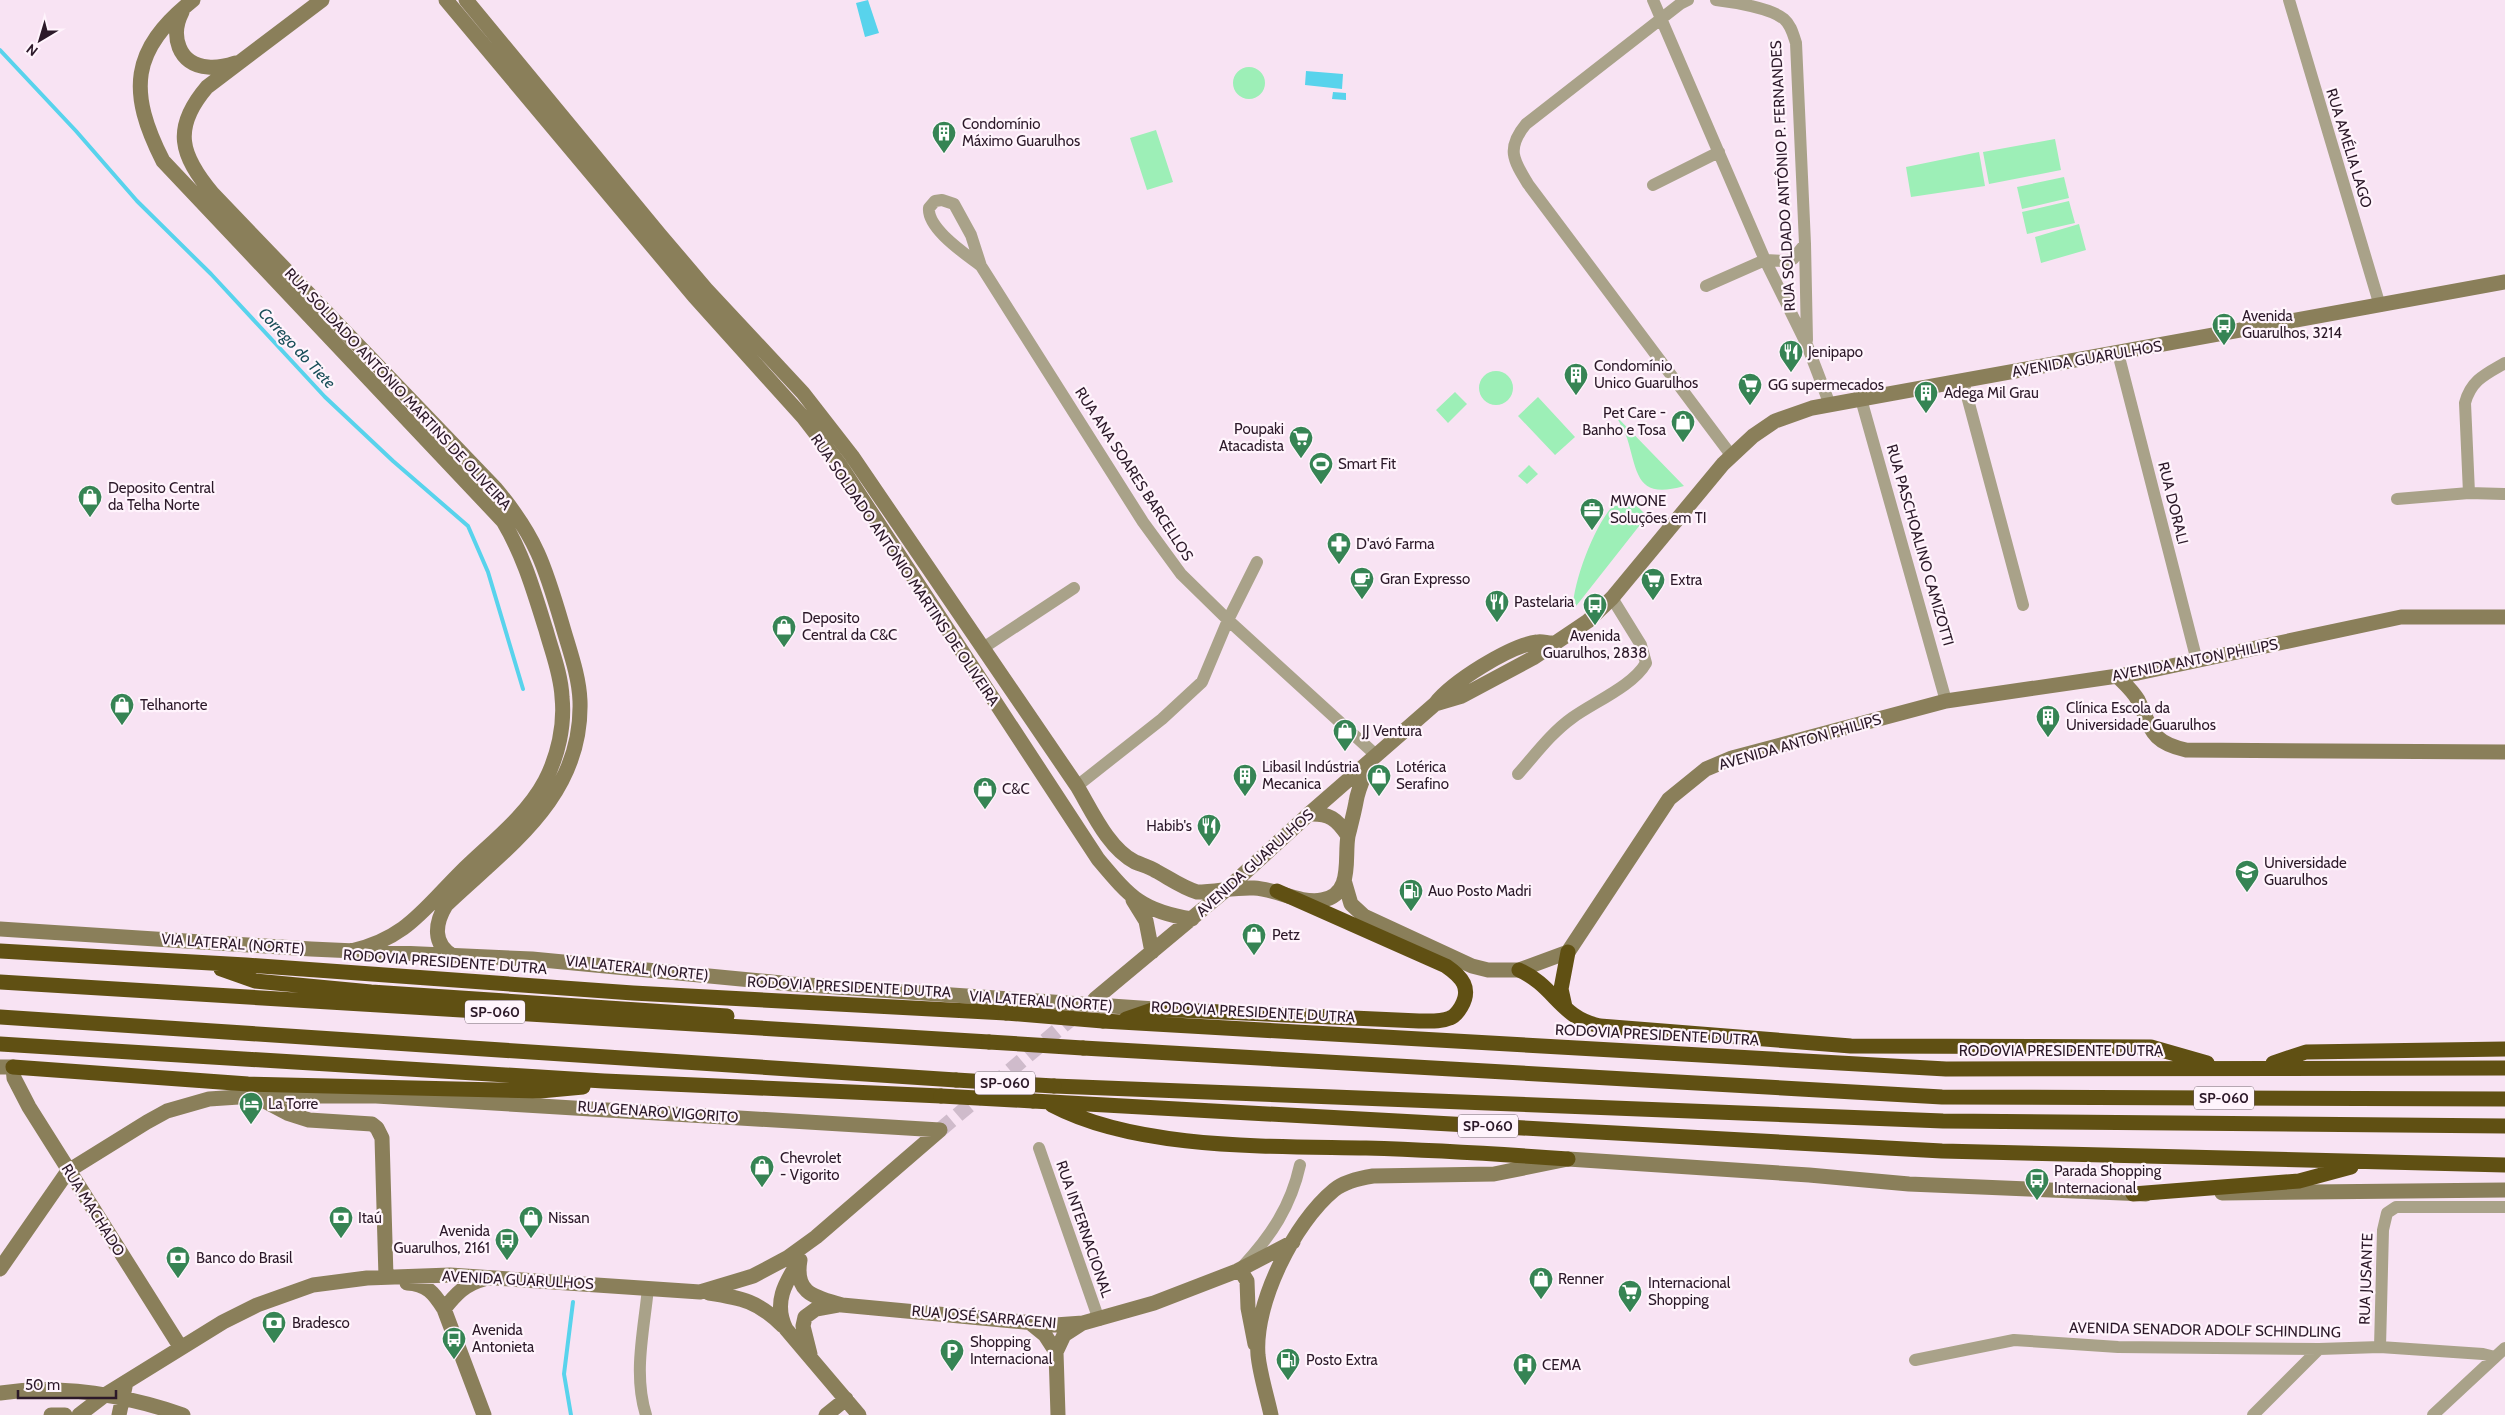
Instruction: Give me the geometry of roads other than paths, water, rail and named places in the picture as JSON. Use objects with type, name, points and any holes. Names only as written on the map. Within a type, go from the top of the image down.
[{"type":"highway","points":[[1120,1021],[1155,1009],[1441,1021],[1458,1013],[1467,994],[1465,983],[1446,966],[1277,892]]},
{"type":"highway","name":"RODOVIA PRESIDENTE DUTRA","points":[[0,952],[204,963],[632,993],[1920,1067],[2505,1068]]},
{"type":"highway","points":[[1566,1010],[1562,989],[1568,952]]},
{"type":"highway","points":[[204,963],[255,981],[371,992],[768,1019],[824,1025],[836,1033]]},
{"type":"highway","points":[[1519,970],[1533,976],[1544,985],[1566,1010],[1587,1023],[1600,1026],[1851,1046],[2151,1048],[2223,1068]]},
{"type":"highway","name":"SP-060","points":[[0,982],[1083,1048],[1942,1097],[2505,1099]]},
{"type":"highway","name":"SP-060","points":[[0,1017],[1054,1086],[1943,1121],[2505,1126]]},
{"type":"highway","name":"SP-060","points":[[0,1044],[604,1081],[941,1096],[1942,1151],[2505,1165]]},
{"type":"highway","points":[[2259,1067],[2306,1052],[2505,1049]]},
{"type":"highway","points":[[6,1067],[248,1084],[540,1091],[578,1088],[604,1081]]},
{"type":"highway","points":[[1040,1102],[1093,1122],[1140,1134],[1210,1142],[1424,1150],[1568,1159]]},
{"type":"highway","points":[[2133,1194],[2298,1181],[2367,1162]]},
{"type":"street","name":"RUA SOLDADO ANTÔNIO MARTINS DE OLIVEIRA","points":[[446,0],[694,296],[803,417],[840,466],[1006,723],[1098,860],[1131,897],[1157,912],[1192,919]]},
{"type":"street","name":"RUA SOLDADO ANTÔNIO MARTINS DE OLIVEIRA","points":[[466,0],[517,64],[702,284],[803,393],[852,456],[1115,845],[1134,862],[1152,868],[1189,890],[1206,892],[1227,889]]},
{"type":"street","points":[[1653,0],[1765,260],[1807,345],[1830,405]]},
{"type":"street","points":[[1688,0],[1526,124],[1518,134],[1513,155],[1518,168],[1528,184],[1731,455]]},
{"type":"street","name":"RUA SOLDADO ANTÔNIO P. FERNANDES","points":[[1716,0],[1732,1],[1784,19],[1791,26],[1796,43],[1805,244],[1807,345]]},
{"type":"street","name":"RUA AMÉLIA LAGO","points":[[2288,0],[2380,306]]},
{"type":"street","name":"RUA SOLDADO ANTÔNIO MARTINS DE OLIVEIRA","points":[[319,1],[207,87],[195,101],[186,118],[184,138],[188,159],[195,174],[213,194],[514,511],[532,538],[543,561],[576,674],[580,701],[579,725],[568,768],[554,797],[539,817],[446,905],[440,916],[436,931],[442,946],[453,956]]},
{"type":"street","name":"RUA SOLDADO ANTÔNIO MARTINS DE OLIVEIRA","points":[[189,3],[157,34],[146,53],[140,80],[141,110],[149,135],[163,161],[503,521],[516,542],[527,567],[559,675],[562,697],[561,734],[548,775],[534,798],[399,933],[372,946],[351,951]]},
{"type":"street","points":[[189,3],[176,23],[175,30],[177,43],[183,54],[193,63],[206,68],[220,67],[239,62]]},
{"type":"street","points":[[1653,185],[1719,152]]},
{"type":"street","points":[[935,200],[954,204],[971,235],[981,266],[954,245],[932,222],[930,208],[935,200]]},
{"type":"street","points":[[1706,286],[1765,260],[1784,261],[1792,259],[1805,244]]},
{"type":"street","name":"RUA ANA SOARES BARCELLOS","points":[[981,266],[1161,548],[1181,574],[1374,759]]},
{"type":"street","name":"AVENIDA GUARULHOS","points":[[1094,999],[1227,889],[1308,814],[1436,704],[1462,696],[1533,658],[1552,643],[1588,621],[1612,598],[1731,455],[1775,421],[1812,408],[1862,398],[2504,284]]},
{"type":"street","name":"RUA DORALI","points":[[2118,352],[2197,661]]},
{"type":"street","points":[[2469,493],[2465,403],[2468,392],[2479,377],[2505,363]]},
{"type":"street","points":[[1963,381],[2023,605]]},
{"type":"street","name":"RUA PASCHOALINO CAMIZOTTI","points":[[1862,398],[1946,701]]},
{"type":"street","points":[[2397,499],[2469,493],[2504,494]]},
{"type":"street","points":[[1076,786],[1162,719],[1202,682],[1228,620],[1257,562]]},
{"type":"street","points":[[983,648],[1074,588]]},
{"type":"street","points":[[1518,774],[1555,733],[1571,719],[1636,676],[1646,662],[1641,645],[1612,598]]},
{"type":"street","name":"AVENIDA ANTON PHILIPS","points":[[1568,952],[1669,799],[1706,769],[1732,758],[1946,701],[2138,673],[2401,617],[2505,617]]},
{"type":"street","points":[[2137,698],[2138,673]]},
{"type":"street","points":[[2118,676],[2137,698],[2149,729],[2159,740],[2170,746],[2186,750],[2505,752]]},
{"type":"street","points":[[1006,723],[1025,710]]},
{"type":"street","points":[[1227,889],[1253,888],[1320,901],[1336,894],[1344,880],[1348,865],[1348,836],[1358,794],[1374,759]]},
{"type":"street","points":[[1308,814],[1327,815],[1339,822],[1348,836]]},
{"type":"street","points":[[1098,860],[1115,845]]},
{"type":"street","points":[[1344,880],[1346,895],[1351,904],[1372,921],[1472,966],[1488,970],[1519,970],[1568,952]]},
{"type":"street","points":[[1131,897],[1146,922],[1152,952]]},
{"type":"street","name":"VIA LATERAL (NORTE)","points":[[0,929],[351,951],[569,962],[792,984],[1155,1009]]},
{"type":"street","name":"RUA MACHADO","points":[[6,1067],[68,1171],[181,1348]]},
{"type":"street","points":[[254,1096],[287,1113],[309,1120],[368,1123],[377,1128],[382,1138],[386,1277]]},
{"type":"street","name":"RUA GENARO VIGORITO","points":[[68,1171],[122,1136],[167,1111],[209,1098],[376,1096],[940,1130]]},
{"type":"street","name":"AVENIDA GUARULHOS","points":[[79,1415],[105,1395],[223,1322],[283,1294],[313,1285],[386,1277],[490,1277],[700,1292],[737,1282],[762,1272],[816,1237],[940,1130]]},
{"type":"street","name":"RUA INTERNACIONAL","points":[[1038,1148],[1099,1320]]},
{"type":"street","points":[[1258,1355],[1267,1295],[1293,1242],[1323,1200],[1335,1189],[1357,1179],[1373,1176],[1494,1174],[1523,1170],[1568,1159],[1918,1185],[2133,1194],[2505,1190]]},
{"type":"street","points":[[1271,1415],[1249,1318],[1245,1276],[1237,1272],[1261,1246],[1280,1220],[1294,1190],[1300,1165]]},
{"type":"street","points":[[0,1268],[68,1171]]},
{"type":"street","name":"RUA JUSANTE","points":[[2380,1347],[2383,1230],[2387,1213],[2396,1208],[2505,1207]]},
{"type":"street","points":[[786,1329],[780,1315],[781,1296],[788,1279],[816,1237]]},
{"type":"street","name":"RUA JOSÉ SARRACENI","points":[[800,1260],[798,1275],[804,1288],[821,1298],[842,1305],[1055,1325],[1099,1320],[1154,1303],[1237,1272],[1293,1242]]},
{"type":"street","points":[[444,1309],[457,1293],[470,1283],[490,1277]]},
{"type":"street","points":[[366,1278],[382,1282],[426,1286],[434,1294],[444,1309],[483,1415]]},
{"type":"street","points":[[646,1415],[641,1394],[640,1374],[648,1288]]},
{"type":"street","points":[[700,1292],[751,1301],[767,1311],[786,1329],[859,1415]]},
{"type":"street","name":"RUA JOSÉ SARRACENI","points":[[812,1360],[804,1332],[805,1317],[816,1309],[842,1305]]},
{"type":"street","points":[[1028,1321],[1045,1335],[1056,1352]]},
{"type":"street","points":[[1058,1415],[1056,1352],[1064,1336],[1083,1323]]},
{"type":"street","name":"AVENIDA SENADOR ADOLF SCHINDLING","points":[[1915,1360],[2014,1340],[2118,1347],[2319,1349],[2380,1347],[2483,1354],[2495,1357]]},
{"type":"street","points":[[2437,1414],[2505,1348]]},
{"type":"street","points":[[2253,1415],[2319,1349]]},
{"type":"street","points":[[119,1415],[127,1381]]},
{"type":"street","points":[[0,1393],[42,1390],[122,1397],[183,1415]]},
{"type":"street","points":[[826,1415],[846,1399]]},
{"type":"street","points":[[51,1415],[65,1415]]},
{"type":"water","points":[[868,0],[879,33],[865,37],[856,3]]},
{"type":"water","points":[[1306,71],[1343,74],[1342,89],[1305,85]]},
{"type":"water","points":[[1333,92],[1346,93],[1346,100],[1332,99]]},
{"type":"waterway","name":"Corrego do Tiete","points":[[0,50],[76,131],[137,201],[211,274],[325,397],[393,461],[468,526],[488,572],[523,689]]},
{"type":"waterway","points":[[571,1415],[564,1374],[573,1302]]},
{"type":"tunnel","points":[[940,1130],[1078,1013]]},
{"type":"place","name":"Condomínio Máximo Guarulhos","points":[[944,154]]},
{"type":"place","name":"Avenida Guarulhos, 3214","points":[[2224,346]]},
{"type":"place","name":"Jenipapo","points":[[1791,373]]},
{"type":"place","name":"Condomínio Unico Guarulhos","points":[[1576,396]]},
{"type":"place","name":"GG supermecados","points":[[1750,406]]},
{"type":"place","name":"Adega Mil Grau","points":[[1926,414]]},
{"type":"place","name":"Pet Care - Banho e Tosa","points":[[1683,443]]},
{"type":"place","name":"Poupaki Atacadista","points":[[1301,459]]},
{"type":"place","name":"Smart Fit","points":[[1321,485]]},
{"type":"place","name":"Deposito Central da Telha Norte","points":[[90,518]]},
{"type":"place","name":"MWONE Soluções em TI","points":[[1592,531]]},
{"type":"place","name":"D'avó Farma","points":[[1339,565]]},
{"type":"place","name":"Gran Expresso","points":[[1362,600]]},
{"type":"place","name":"Extra","points":[[1653,601]]},
{"type":"place","name":"Pastelaria","points":[[1497,623]]},
{"type":"place","name":"Avenida Guarulhos, 2838","points":[[1595,626]]},
{"type":"place","name":"Deposito Central da C&C","points":[[784,648]]},
{"type":"place","name":"Telhanorte","points":[[122,726]]},
{"type":"place","name":"Clínica Escola da Universidade Guarulhos","points":[[2048,738]]},
{"type":"place","name":"JJ Ventura","points":[[1345,752]]},
{"type":"place","name":"Libasil Indústria Mecanica","points":[[1245,797]]},
{"type":"place","name":"Lotérica Serafino","points":[[1379,797]]},
{"type":"place","name":"C&C","points":[[985,810]]},
{"type":"place","name":"Habib's","points":[[1209,847]]},
{"type":"place","name":"Universidade Guarulhos","points":[[2247,893]]},
{"type":"place","name":"Auo Posto Madri","points":[[1411,912]]},
{"type":"place","name":"Petz","points":[[1254,956]]},
{"type":"place","name":"La Torre","points":[[251,1125]]},
{"type":"place","name":"Chevrolet - Vigorito","points":[[762,1188]]},
{"type":"place","name":"Parada Shopping Internacional","points":[[2037,1201]]},
{"type":"place","name":"Itaú","points":[[341,1239]]},
{"type":"place","name":"Nissan","points":[[531,1239]]},
{"type":"place","name":"Avenida Guarulhos, 2161","points":[[507,1261]]},
{"type":"place","name":"Banco do Brasil","points":[[178,1279]]},
{"type":"place","name":"Renner","points":[[1541,1300]]},
{"type":"place","name":"Internacional Shopping","points":[[1630,1313]]},
{"type":"place","name":"Bradesco","points":[[274,1344]]},
{"type":"place","name":"Avenida Antonieta","points":[[454,1360]]},
{"type":"place","name":"Shopping Internacional","points":[[952,1372]]},
{"type":"place","name":"Posto Extra","points":[[1288,1381]]},
{"type":"place","name":"CEMA","points":[[1525,1386]]}]
